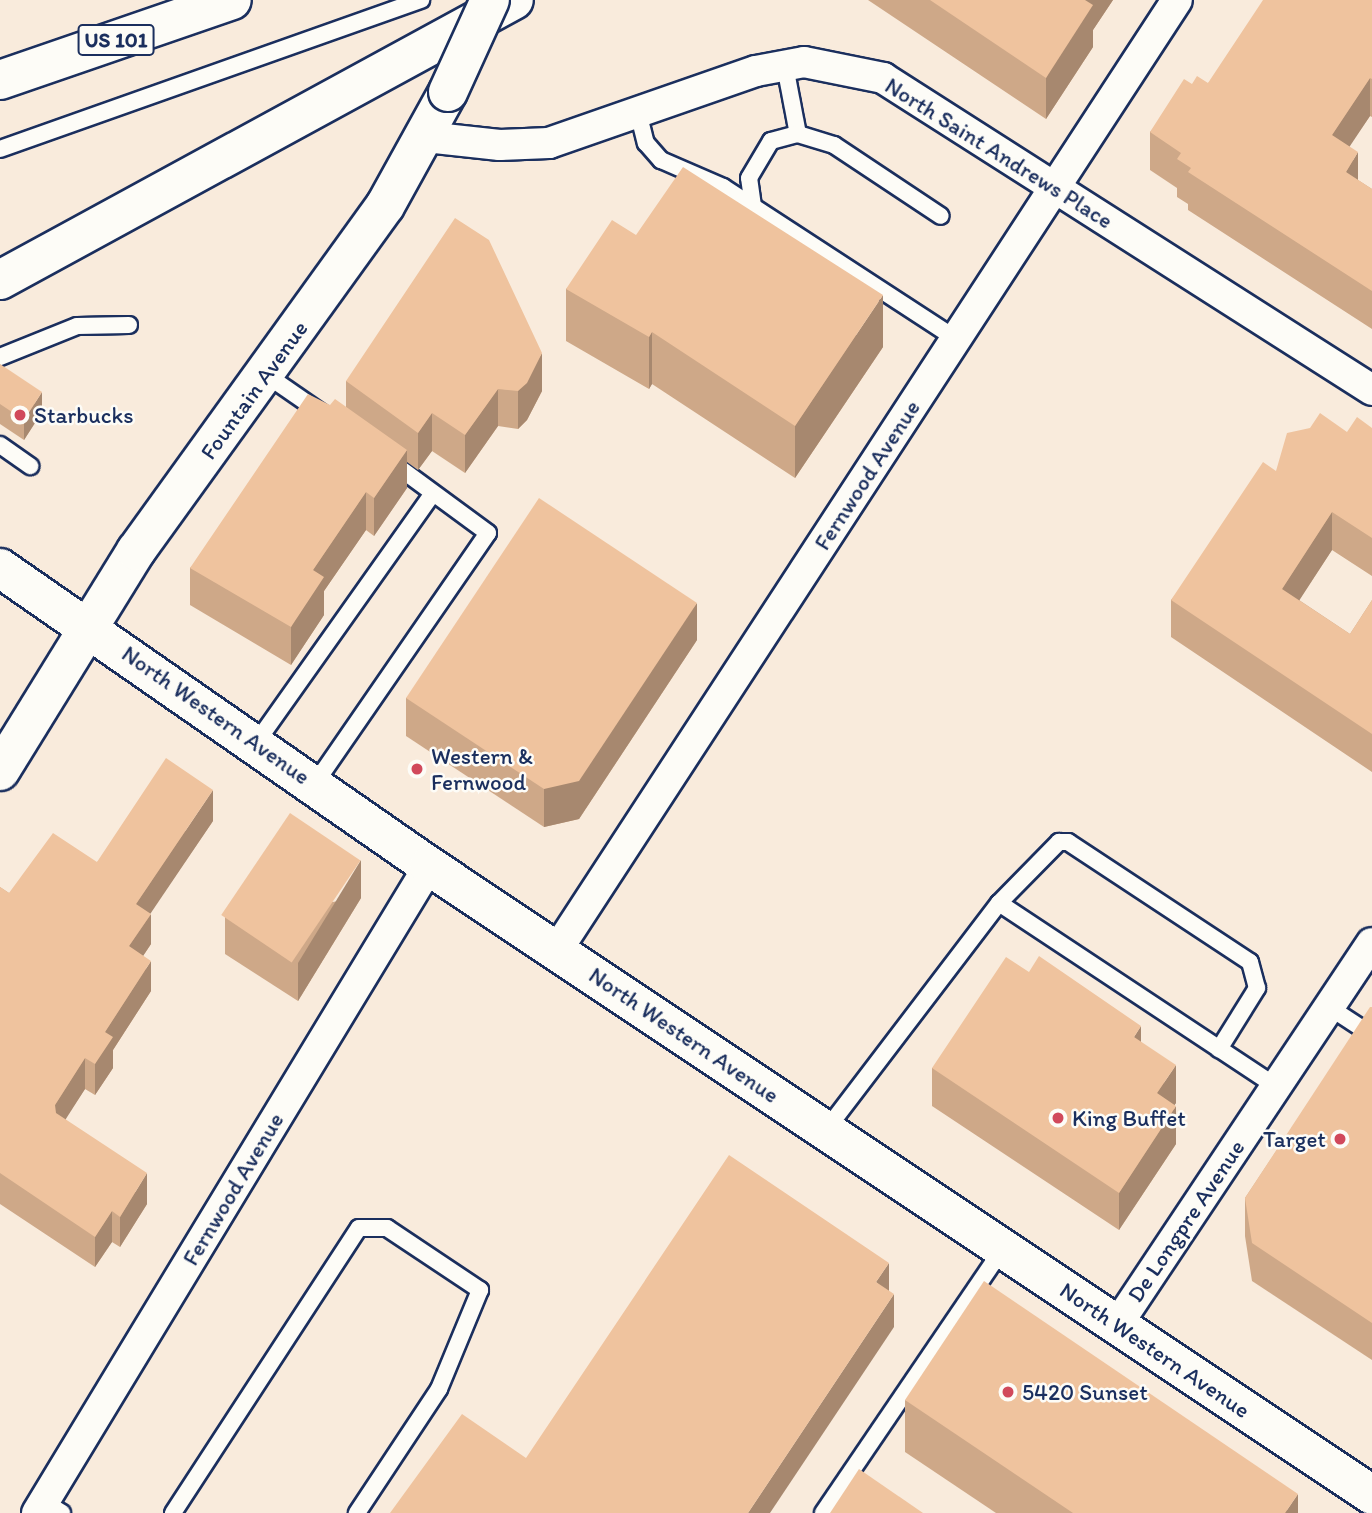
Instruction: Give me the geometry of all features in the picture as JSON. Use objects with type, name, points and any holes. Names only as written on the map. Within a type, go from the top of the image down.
[{"type":"main road","name":"US 101","points":[[0,80],[232,0]]},
{"type":"main road","name":"Fountain Avenue","points":[[0,771],[89,626],[265,374],[426,136],[490,0]]},
{"type":"main road","points":[[0,280],[514,0]]},
{"type":"main road","name":"North Western Avenue","points":[[0,569],[89,626],[429,866],[1372,1495]]},
{"type":"street","name":"Fernwood Avenue","points":[[557,950],[1177,0]]},
{"type":"street","name":"North Saint Andrews Place","points":[[426,136],[500,145],[550,143],[638,112],[804,62],[883,78],[1372,390]]},
{"type":"street","name":"Fernwood Avenue","points":[[48,1509],[429,866]]},
{"type":"street","name":"De Longpre Avenue","points":[[1117,1325],[1372,943]]},
{"type":"lane","points":[[0,149],[421,0]]},
{"type":"lane","points":[[785,66],[798,134]]},
{"type":"lane","points":[[638,112],[646,143],[661,160],[753,206],[956,339]]},
{"type":"lane","points":[[753,206],[749,178],[771,141],[798,134],[834,145],[941,216]]},
{"type":"lane","points":[[0,357],[77,326],[129,325]]},
{"type":"lane","points":[[265,374],[335,421]]},
{"type":"lane","points":[[0,445],[30,466]]},
{"type":"lane","points":[[314,785],[488,533],[373,448]]},
{"type":"lane","points":[[256,744],[433,494]]},
{"type":"lane","points":[[826,1130],[999,904],[1059,842],[1091,857],[1250,962],[1256,988],[1219,1049]]},
{"type":"lane","points":[[999,904],[1276,1086]]},
{"type":"lane","points":[[1329,1007],[1372,1035]]},
{"type":"lane","points":[[173,1513],[359,1228],[387,1228],[481,1290],[439,1390],[357,1513]]},
{"type":"lane","points":[[823,1513],[1003,1248]]},
{"type":"building","points":[[930,0],[1085,0],[1093,5],[1046,78]]},
{"type":"building","points":[[1263,0],[1372,0],[1372,79],[1370,78],[1332,135],[1358,152],[1346,172],[1372,189],[1372,291],[1188,172],[1191,168],[1177,159],[1181,153],[1150,132],[1184,79],[1192,84],[1197,76],[1208,83]]},
{"type":"building","points":[[683,167],[883,295],[795,426],[652,332],[649,337],[566,289],[612,220],[636,235]]},
{"type":"building","points":[[455,218],[489,240],[542,353],[527,383],[518,391],[498,389],[465,435],[432,413],[418,433],[346,381]]},
{"type":"building","points":[[0,364],[42,392],[24,420],[0,404]]},
{"type":"building","points":[[308,394],[330,405],[335,399],[407,450],[374,498],[366,492],[313,570],[324,577],[291,627],[190,568]]},
{"type":"building","points":[[1320,413],[1347,432],[1357,417],[1372,428],[1372,538],[1332,512],[1282,589],[1350,634],[1372,600],[1372,734],[1171,600],[1263,462],[1276,471],[1287,433],[1310,428]]},
{"type":"building","points":[[539,498],[697,603],[579,781],[544,789],[406,698]]},
{"type":"building","points":[[166,758],[213,790],[136,904],[151,914],[129,946],[151,961],[105,1032],[113,1037],[95,1064],[85,1058],[55,1105],[56,1113],[147,1173],[120,1217],[112,1211],[95,1237],[0,1173],[0,887],[9,893],[53,833],[97,862]]},
{"type":"building","points":[[290,813],[360,861],[292,963],[221,915]]},
{"type":"building","name":"King Buffet","points":[[1039,956],[1141,1026],[1134,1037],[1176,1065],[1157,1093],[1176,1106],[1119,1193],[932,1068],[1006,957],[1029,972]]},
{"type":"building","name":"Target","points":[[1370,1007],[1372,1323],[1252,1243],[1245,1198]]},
{"type":"building","points":[[729,1155],[889,1263],[876,1282],[894,1294],[748,1513],[390,1513],[462,1414],[526,1458]]},
{"type":"building","points":[[984,1281],[1298,1494],[1285,1513],[1073,1513],[905,1400]]},
{"type":"building","points":[[859,1469],[923,1513],[830,1513]]},
{"type":"place","name":"Starbucks","points":[[20,415]]},
{"type":"place","name":"Western & Fernwood","points":[[417,769]]},
{"type":"place","name":"King Buffet","points":[[1058,1118]]},
{"type":"place","name":"Target","points":[[1340,1139]]},
{"type":"place","name":"5420 Sunset","points":[[1008,1392]]}]
